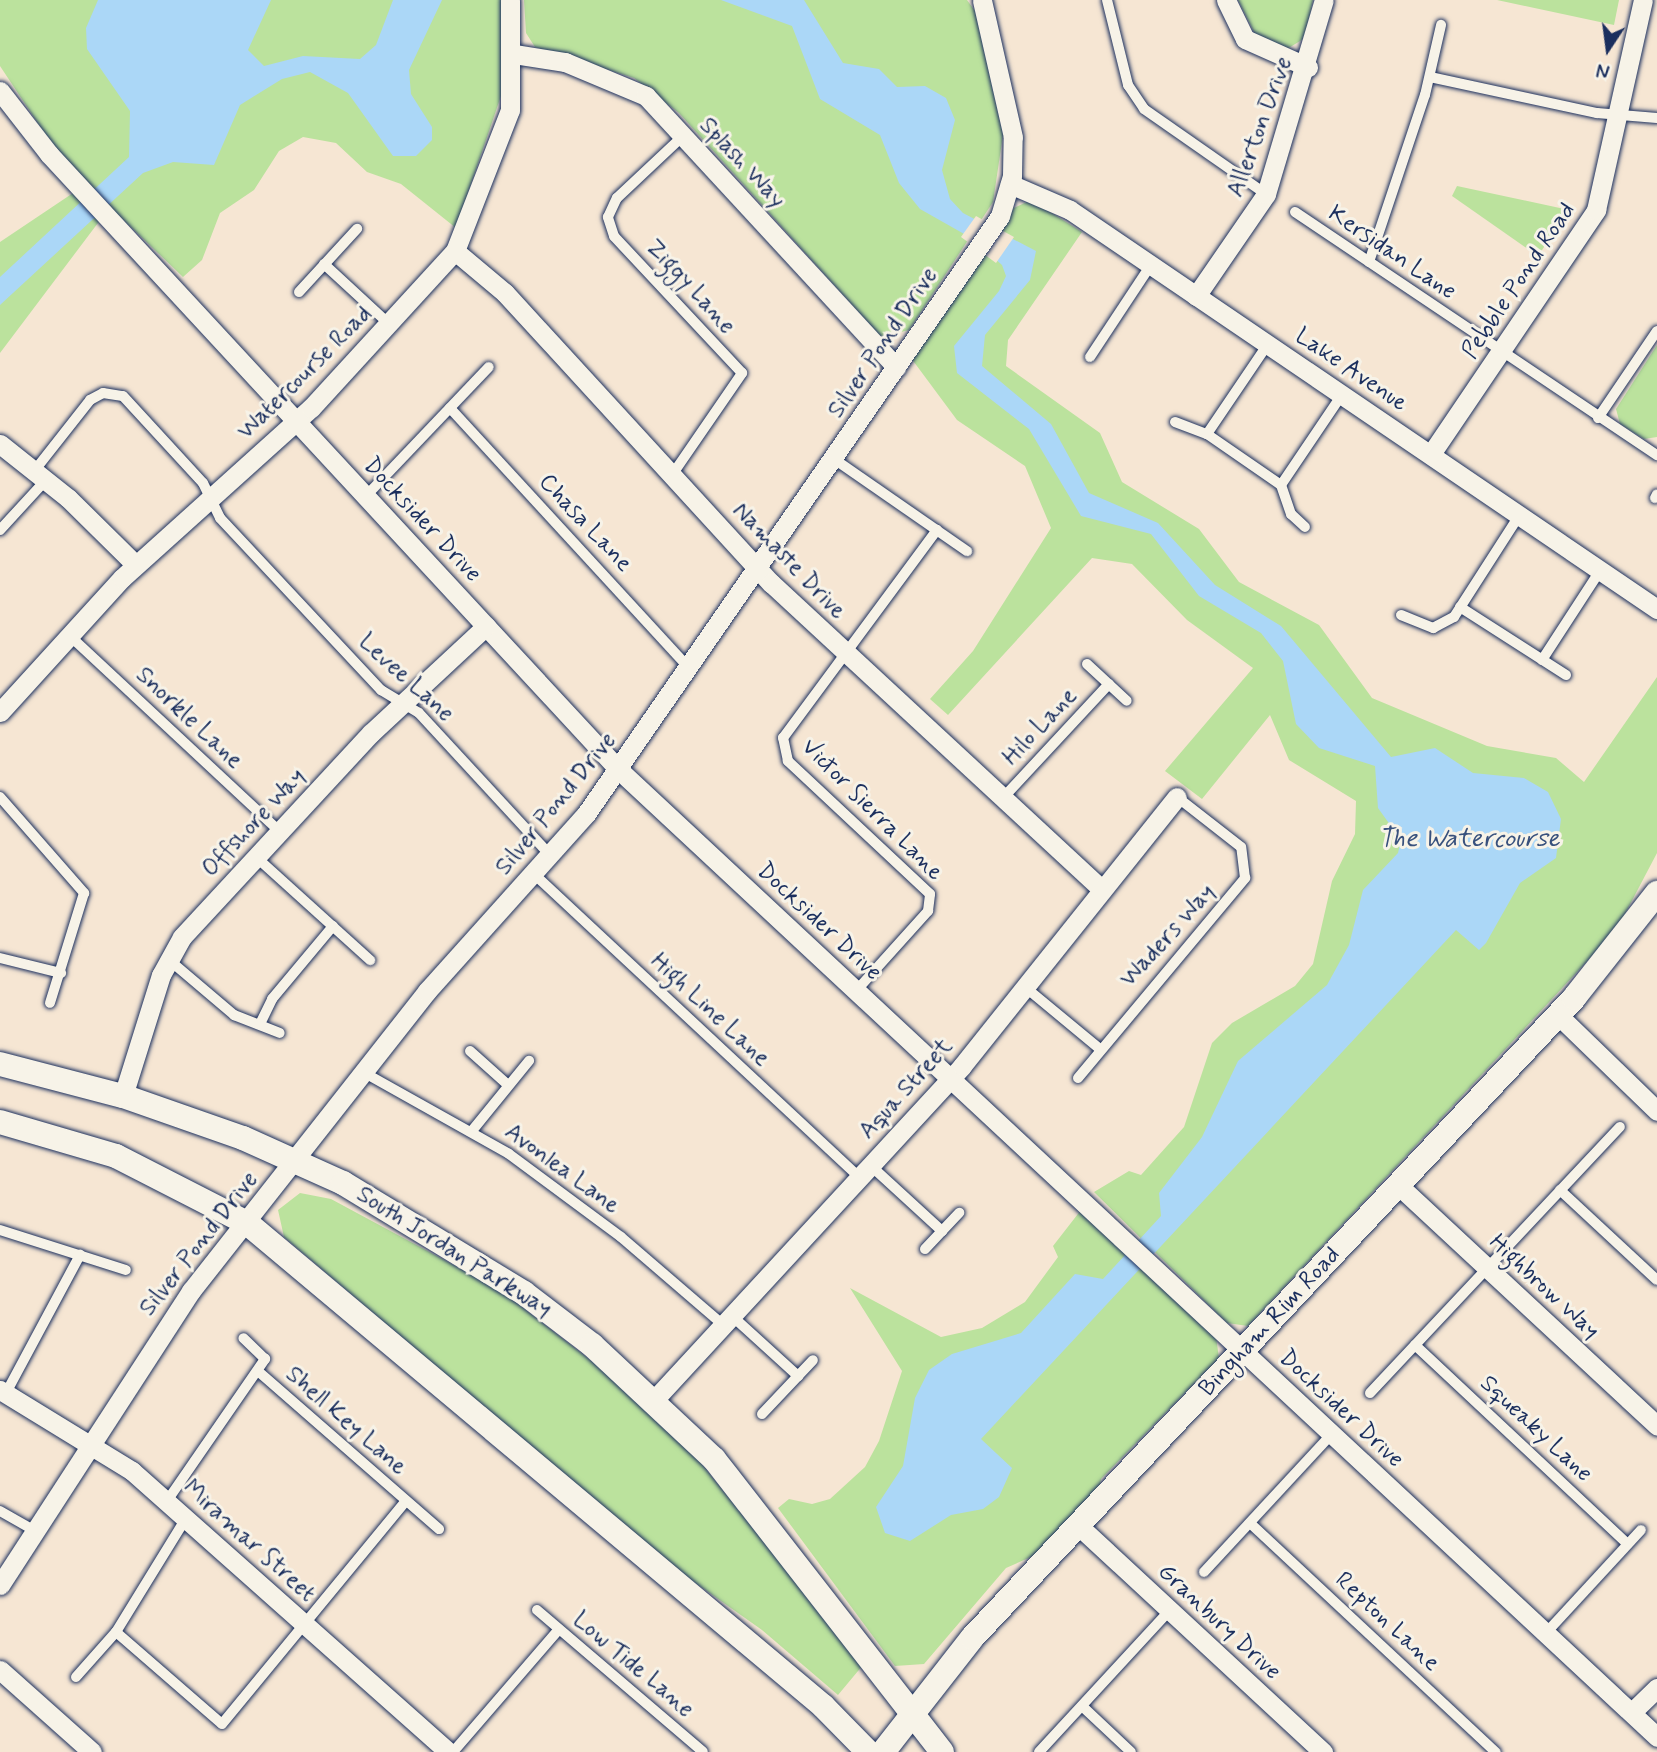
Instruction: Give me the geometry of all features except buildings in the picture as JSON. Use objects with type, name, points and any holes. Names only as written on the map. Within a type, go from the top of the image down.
[{"type":"street","name":"Watercourse Road","points":[[0,712],[136,565],[296,420],[455,251],[507,123],[514,54],[510,0]]},
{"type":"street","name":"Silver Pond Drive","points":[[0,1585],[38,1532],[149,1349],[363,1072],[551,856],[618,769],[1000,216],[1010,184],[1010,118],[982,0]]},
{"type":"street","points":[[1226,0],[1245,38],[1308,67]]},
{"type":"street","name":"Allerton Drive","points":[[1196,296],[1265,194],[1308,67],[1324,0]]},
{"type":"street","name":"Pebble Pond Road","points":[[1432,454],[1596,210],[1643,0]]},
{"type":"street","name":"Splash Way","points":[[514,54],[628,85],[683,136],[896,367]]},
{"type":"street","name":"Docksider Drive","points":[[0,91],[49,154],[618,769],[1657,1737]]},
{"type":"street","name":"Lake Avenue","points":[[1010,184],[1053,200],[1152,265],[1657,609]]},
{"type":"street","name":"Namaste Drive","points":[[455,251],[505,293],[758,568],[1102,890]]},
{"type":"street","points":[[0,444],[41,475],[136,565]]},
{"type":"street","name":"Offshore Way","points":[[124,1096],[168,959],[279,831],[403,703],[486,626]]},
{"type":"street","name":"Aqua Street","points":[[654,1400],[950,1078],[1177,797]]},
{"type":"street","name":"Bingham Rim Road","points":[[883,1752],[972,1638],[1081,1528],[1397,1184],[1558,1015],[1633,931],[1657,893]]},
{"type":"street","points":[[1558,1015],[1657,1111]]},
{"type":"street","name":"South Jordan Parkway","points":[[0,1064],[124,1096],[294,1161],[489,1269],[575,1331],[654,1400],[768,1521],[942,1752]]},
{"type":"street","points":[[0,1122],[129,1161],[247,1223],[823,1706],[868,1752]]},
{"type":"street","name":"Highbrow Way","points":[[1397,1184],[1657,1426]]},
{"type":"street","name":"Miramar Street","points":[[3,1391],[92,1444],[167,1501],[451,1752]]},
{"type":"street","name":"Granbury Drive","points":[[1081,1528],[1323,1752]]},
{"type":"street","points":[[0,1670],[92,1752]]},
{"type":"street","points":[[1632,1712],[1657,1688]]},
{"type":"lane","points":[[1107,0],[1128,85],[1144,109],[1265,194]]},
{"type":"lane","points":[[1369,262],[1430,77],[1441,25]]},
{"type":"lane","points":[[1430,77],[1657,118]]},
{"type":"lane","name":"Ziggy Lane","points":[[672,475],[742,373],[614,236],[608,217],[617,198],[683,136]]},
{"type":"lane","name":"Kersidan Lane","points":[[1295,212],[1598,418],[1657,455]]},
{"type":"lane","points":[[299,292],[357,229]]},
{"type":"lane","points":[[324,264],[389,324]]},
{"type":"lane","points":[[1090,357],[1152,265]]},
{"type":"lane","points":[[1598,418],[1657,331]]},
{"type":"lane","points":[[1207,434],[1268,344]]},
{"type":"lane","points":[[366,496],[489,367]]},
{"type":"lane","name":"Levee Lane","points":[[41,475],[90,400],[117,393],[203,483],[209,498],[381,690],[403,703],[551,856]]},
{"type":"lane","points":[[1281,485],[1343,393]]},
{"type":"lane","name":"Chasa Lane","points":[[450,408],[688,667]]},
{"type":"lane","points":[[1175,422],[1207,434],[1281,485],[1291,514],[1305,527]]},
{"type":"lane","points":[[834,459],[967,551]]},
{"type":"lane","points":[[0,530],[41,475]]},
{"type":"lane","points":[[1401,615],[1433,628],[1460,607],[1521,514]]},
{"type":"lane","points":[[844,651],[897,591],[937,530]]},
{"type":"lane","points":[[1542,660],[1601,569]]},
{"type":"lane","points":[[1460,607],[1566,675]]},
{"type":"lane","name":"Snorkle Lane","points":[[70,636],[279,831]]},
{"type":"lane","name":"Victor Sierra Lane","points":[[844,651],[787,730],[784,754],[932,899],[856,990]]},
{"type":"lane","name":"Hilo Lane","points":[[1087,664],[1127,701]]},
{"type":"lane","name":"Hilo Lane","points":[[1002,799],[1108,684]]},
{"type":"lane","points":[[0,797],[85,893],[50,1003]]},
{"type":"lane","name":"Waders Way","points":[[1078,1078],[1146,990],[1193,946],[1248,872],[1241,847],[1177,797]]},
{"type":"lane","points":[[256,857],[370,960]]},
{"type":"lane","name":"High Line Lane","points":[[534,874],[864,1171],[942,1231]]},
{"type":"lane","points":[[260,1024],[272,999],[333,926]]},
{"type":"lane","points":[[0,958],[61,972]]},
{"type":"lane","points":[[168,959],[234,1015],[280,1033]]},
{"type":"lane","points":[[1025,987],[1100,1049]]},
{"type":"lane","points":[[470,1051],[508,1085]]},
{"type":"lane","points":[[471,1132],[529,1061]]},
{"type":"lane","name":"Avonlea Lane","points":[[363,1072],[471,1132],[611,1230],[798,1376]]},
{"type":"lane","points":[[1370,1394],[1620,1127]]},
{"type":"lane","points":[[1560,1190],[1657,1280]]},
{"type":"lane","points":[[925,1250],[959,1213]]},
{"type":"lane","points":[[0,1230],[126,1270]]},
{"type":"lane","points":[[3,1391],[80,1255]]},
{"type":"lane","points":[[167,1501],[230,1402],[259,1372],[265,1359],[243,1338]]},
{"type":"lane","name":"Squeaky Lane","points":[[1415,1345],[1628,1544]]},
{"type":"lane","points":[[762,1414],[813,1360]]},
{"type":"lane","name":"Shell Key Lane","points":[[259,1372],[439,1529]]},
{"type":"lane","points":[[1204,1572],[1332,1434]]},
{"type":"lane","name":"Shell Key Lane","points":[[116,1632],[222,1724],[303,1622],[407,1501]]},
{"type":"lane","points":[[0,1511],[38,1532]]},
{"type":"lane","points":[[76,1677],[116,1632],[186,1518]]},
{"type":"lane","name":"Repton Lane","points":[[1250,1523],[1496,1752]]},
{"type":"lane","points":[[1546,1633],[1641,1530]]},
{"type":"lane","name":"Low Tide Lane","points":[[537,1610],[702,1752]]},
{"type":"lane","points":[[1040,1752],[1170,1610]]},
{"type":"lane","points":[[451,1752],[559,1629]]},
{"type":"lane","points":[[1082,1706],[1131,1752]]},
{"type":"green space","points":[[0,0],[501,0],[502,93],[456,228],[401,184],[367,172],[336,143],[303,137],[279,151],[254,190],[220,213],[202,260],[183,277],[110,207],[0,353],[0,242],[88,183],[49,140],[0,66]]},
{"type":"green space","points":[[524,0],[967,0],[975,11],[1003,135],[993,202],[909,330],[881,337],[679,113],[634,78],[535,47],[526,33]]},
{"type":"green space","points":[[1238,0],[1313,0],[1305,38],[1287,49],[1255,34]]},
{"type":"green space","points":[[1497,0],[1619,0],[1614,25]]},
{"type":"green space","points":[[1457,186],[1569,210],[1538,256],[1452,196]]},
{"type":"green space","points":[[1031,200],[1082,232],[1008,340],[1006,366],[1100,433],[1122,482],[1199,529],[1239,582],[1319,625],[1372,698],[1487,746],[1556,758],[1584,782],[1657,677],[1657,853],[1617,929],[1248,1326],[1227,1323],[1094,1192],[1129,1171],[1141,1175],[1184,1127],[1212,1043],[1232,1023],[1295,986],[1313,964],[1332,881],[1355,834],[1356,801],[1289,760],[1270,715],[1202,799],[1165,771],[1253,668],[1187,620],[1132,564],[1092,558],[948,715],[930,699],[973,651],[1051,528],[1025,466],[957,420],[911,358],[1014,208]]},
{"type":"green space","points":[[1657,345],[1657,437],[1644,439],[1620,424],[1616,409]]},
{"type":"green space","points":[[300,1193],[331,1199],[500,1290],[612,1377],[700,1462],[863,1665],[838,1695],[762,1630],[663,1560],[284,1237],[278,1210]]},
{"type":"green space","points":[[1081,1210],[1216,1337],[1219,1358],[1101,1479],[1099,1490],[1040,1553],[1006,1568],[924,1664],[895,1666],[778,1508],[789,1499],[812,1504],[830,1499],[865,1467],[879,1441],[902,1371],[850,1288],[941,1337],[982,1328],[1025,1302],[1058,1257],[1053,1246]]},
{"type":"water","points":[[98,0],[271,0],[248,50],[264,66],[303,56],[360,59],[376,45],[393,0],[442,0],[409,70],[411,94],[432,127],[432,140],[416,156],[393,156],[348,93],[310,72],[282,79],[240,105],[214,165],[173,162],[143,173],[0,305],[0,277],[129,157],[130,111],[87,49],[86,28]]},
{"type":"water","name":"The Watercourse","points":[[721,0],[804,0],[843,63],[879,69],[897,87],[925,86],[946,98],[955,120],[942,170],[950,199],[963,213],[1036,251],[1030,280],[985,335],[982,366],[1051,424],[1089,493],[1158,523],[1215,585],[1281,626],[1391,757],[1435,748],[1473,773],[1524,778],[1548,792],[1561,819],[1556,858],[1520,883],[1486,943],[1479,950],[1456,930],[981,1439],[1012,1468],[999,1497],[983,1509],[951,1515],[910,1541],[885,1533],[876,1507],[903,1466],[915,1398],[929,1370],[952,1354],[1021,1333],[1075,1274],[1103,1279],[1161,1216],[1159,1193],[1202,1137],[1238,1061],[1327,985],[1349,945],[1363,890],[1398,853],[1401,840],[1378,808],[1375,766],[1319,748],[1296,724],[1283,661],[1261,633],[1199,596],[1151,534],[1081,516],[1029,429],[957,373],[954,346],[999,291],[1006,276],[1002,265],[973,239],[920,209],[899,183],[880,135],[820,99],[792,26]]},
{"type":"pier","points":[[976,216],[1014,237],[996,263],[961,237]]}]
